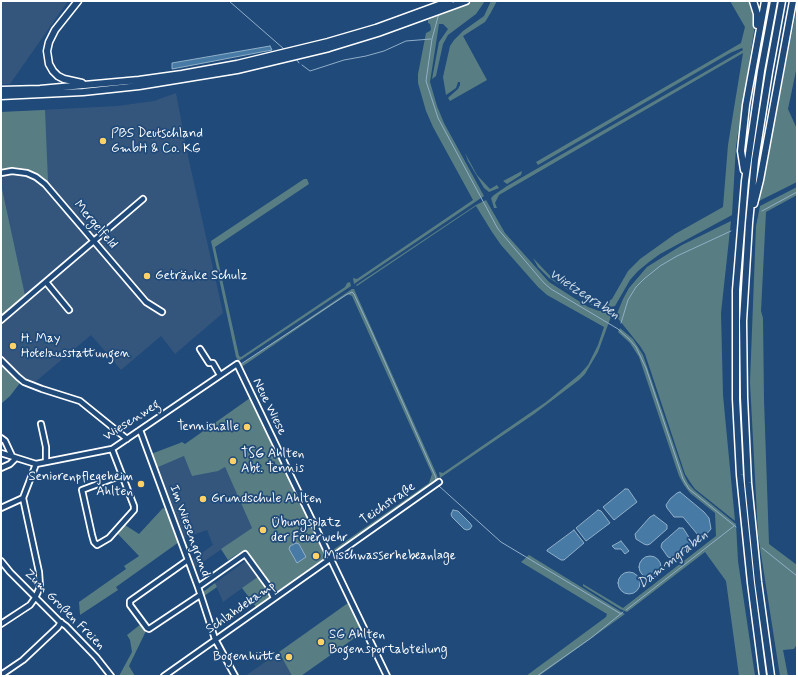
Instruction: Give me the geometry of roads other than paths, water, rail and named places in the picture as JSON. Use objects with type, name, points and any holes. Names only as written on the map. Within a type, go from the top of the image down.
[{"type":"highway","points":[[78,1],[55,30],[49,42],[47,57],[53,71],[58,76],[72,82],[91,85]]},
{"type":"highway","points":[[1,96],[83,92],[139,86],[237,70],[329,48],[378,33],[448,4],[466,1]]},
{"type":"highway","points":[[753,1],[757,14],[758,35]]},
{"type":"highway","points":[[745,181],[741,151],[742,134],[765,1]]},
{"type":"highway","points":[[764,676],[746,540],[740,475],[736,399],[736,290],[745,181],[761,71],[774,1]]},
{"type":"highway","points":[[771,676],[753,538],[745,433],[743,321],[749,223],[755,160],[782,1]]},
{"type":"highway","points":[[749,223],[760,180],[794,1]]},
{"type":"highway","points":[[1,90],[91,85],[182,74],[264,58],[328,42],[428,13]]},
{"type":"street","name":"Mergelfeld","points":[[1,173],[12,171],[22,172],[41,180],[146,302],[162,312]]},
{"type":"street","points":[[1,320],[143,199]]},
{"type":"street","points":[[46,282],[69,310]]},
{"type":"street","points":[[200,349],[208,363],[213,364],[220,375]]},
{"type":"street","points":[[1,360],[24,382],[80,400],[127,439]]},
{"type":"street","name":"Wiesenweg","points":[[36,464],[112,448],[237,364]]},
{"type":"street","name":"Neue Wiese","points":[[237,364],[387,676]]},
{"type":"street","points":[[41,424],[46,448],[46,462]]},
{"type":"street","name":"Im Wiesengrund","points":[[140,430],[198,587],[215,639],[235,676]]},
{"type":"street","points":[[2,438],[14,457]]},
{"type":"street","points":[[112,448],[134,506],[134,510],[108,538],[97,545],[94,542],[82,490],[122,476]]},
{"type":"street","points":[[1,453],[36,464],[23,498],[39,572],[40,584],[35,598],[30,605],[1,624]]},
{"type":"street","points":[[1,468],[10,464],[14,457]]},
{"type":"street","name":"Teichstraße","points":[[330,559],[439,482]]},
{"type":"street","points":[[1,508],[23,498]]},
{"type":"street","points":[[198,587],[245,554],[269,587],[274,598]]},
{"type":"street","name":"Schlahdekamp","points":[[164,676],[330,559]]},
{"type":"street","name":"Zum Großen Freien","points":[[1,560],[10,572],[35,598],[66,626],[96,657],[111,676]]},
{"type":"street","points":[[188,560],[130,601],[130,605],[149,629],[200,595]]},
{"type":"street","points":[[1,675],[23,660],[58,627],[61,622]]},
{"type":"waterway","points":[[229,1],[284,49]]},
{"type":"waterway","name":"Wietzegraben","points":[[439,13],[432,39],[426,81],[438,118],[498,229],[544,283],[551,289],[618,329],[636,347],[646,368],[683,479],[689,489],[736,527]]},
{"type":"waterway","points":[[302,65],[310,71],[344,60],[384,51],[406,41],[431,39]]},
{"type":"waterway","points":[[762,211],[797,192]]},
{"type":"waterway","points":[[621,323],[628,300],[636,287],[644,279],[660,266],[677,256],[731,231]]},
{"type":"waterway","points":[[241,364],[352,292],[373,335],[436,478],[435,481]]},
{"type":"waterway","points":[[439,486],[501,542],[621,614]]},
{"type":"waterway","name":"Dammgraben","points":[[626,610],[734,526]]},
{"type":"waterway","name":"Wietzegraben","points":[[762,548],[797,576]]},
{"type":"waterway","name":"Dammgraben","points":[[537,676],[591,638],[623,612]]},
{"type":"place","name":"PBS Deutschland GmbH & Co. KG","points":[[103,141]]},
{"type":"place","name":"Getränke Schulz","points":[[147,276]]},
{"type":"place","name":"H. May Hotelausstattungen","points":[[13,346]]},
{"type":"place","name":"Tennishalle","points":[[247,427]]},
{"type":"place","name":"TSG Ahlten Abt. Tennis","points":[[233,461]]},
{"type":"place","name":"Seniorenpflegeheim Ahlten","points":[[141,484]]},
{"type":"place","name":"Grundschule Ahlten","points":[[203,499]]},
{"type":"place","name":"Übungsplatz der Feuerwehr","points":[[263,530]]},
{"type":"place","name":"Mischwasserhebeanlage","points":[[316,556]]},
{"type":"place","name":"SG Ahlten Bogensportabteilung","points":[[321,642]]},
{"type":"place","name":"Bogenhütte","points":[[289,657]]}]
